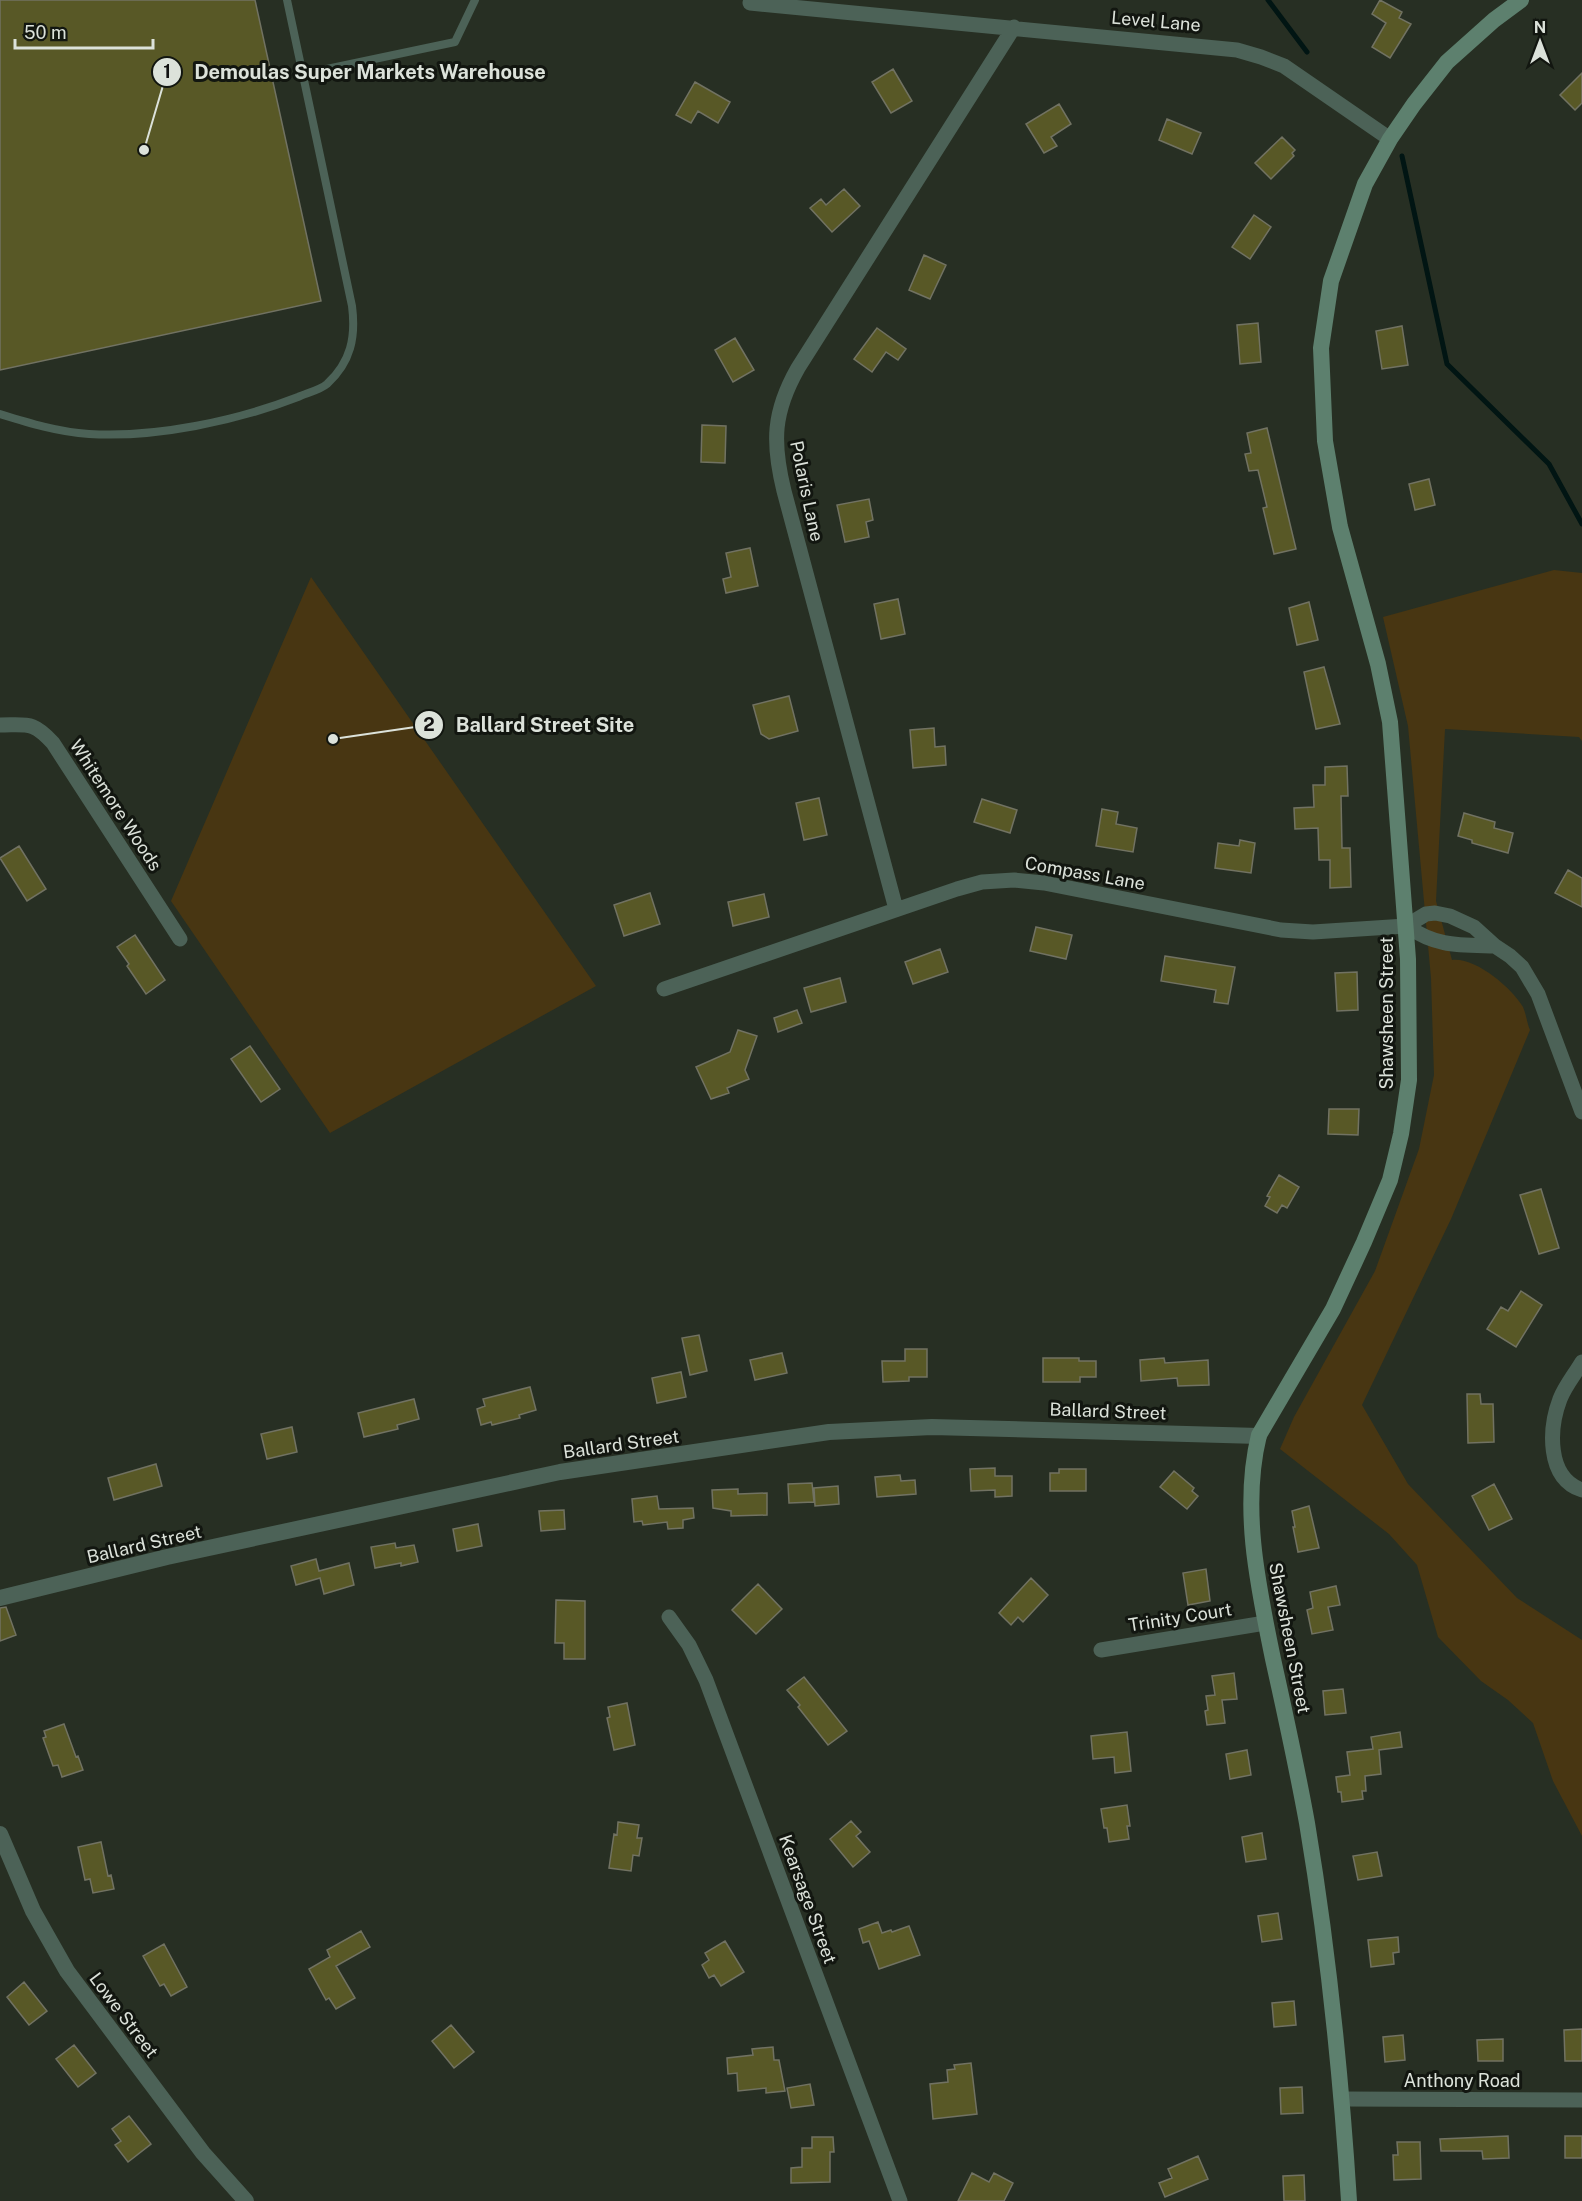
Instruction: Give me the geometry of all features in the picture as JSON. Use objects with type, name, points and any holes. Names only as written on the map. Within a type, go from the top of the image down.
[{"type":"main road","name":"Shawsheen Street","points":[[1349,2201],[1342,2099],[1317,1892],[1306,1821],[1257,1584],[1251,1491],[1253,1456],[1259,1436],[1333,1309],[1390,1180],[1401,1134],[1409,1080],[1408,959],[1390,722],[1378,664],[1335,505],[1325,441],[1322,348],[1331,281],[1365,184],[1390,139],[1447,62],[1520,0]]},
{"type":"street","name":"Level Lane","points":[[750,3],[1212,46],[1261,57],[1284,66],[1390,139]]},
{"type":"street","name":"Polaris Lane","points":[[896,909],[784,491],[776,445],[777,418],[785,392],[798,368],[1014,27]]},
{"type":"street","name":"Whitemore Woods","points":[[0,725],[31,725],[41,730],[53,743],[180,939]]},
{"type":"street","name":"Compass Lane","points":[[664,989],[896,909],[982,882],[1014,880],[1072,887],[1263,928],[1313,932],[1406,926]]},
{"type":"street","points":[[1495,946],[1442,944],[1406,926],[1426,914],[1443,914],[1474,927],[1510,956],[1530,979],[1582,1112]]},
{"type":"street","points":[[1582,1362],[1561,1396],[1556,1410],[1554,1440],[1558,1470],[1567,1482],[1582,1490]]},
{"type":"street","name":"Ballard Street","points":[[0,1598],[167,1557],[560,1472],[829,1432],[932,1427],[1259,1436]]},
{"type":"street","name":"Kearsage Street","points":[[669,1617],[706,1680],[900,2201]]},
{"type":"street","name":"Trinity Court","points":[[1101,1650],[1265,1623]]},
{"type":"street","name":"Lowe Street","points":[[0,1834],[33,1911],[67,1971],[203,2153],[246,2201]]},
{"type":"street","name":"Anthony Road","points":[[1342,2099],[1582,2100]]},
{"type":"lane","points":[[0,414],[36,425],[88,434],[140,434],[202,424],[278,405],[326,386],[344,363],[349,355],[354,318],[287,0]]},
{"type":"lane","points":[[303,74],[455,42],[475,0]]},
{"type":"shaded area","points":[[1554,570],[1582,573],[1582,741],[1579,737],[1445,729],[1436,901],[1452,960],[1461,960],[1481,968],[1510,991],[1523,1007],[1530,1030],[1451,1219],[1362,1405],[1408,1484],[1517,1598],[1582,1640],[1582,1836],[1553,1781],[1533,1723],[1508,1700],[1481,1681],[1438,1637],[1417,1565],[1389,1534],[1280,1449],[1294,1417],[1375,1271],[1419,1149],[1434,1075],[1431,978],[1408,726],[1383,617]]},
{"type":"shaded area","points":[[311,577],[596,986],[330,1133],[171,901]]},
{"type":"building","points":[[0,0],[255,0],[321,301],[0,370]]},
{"type":"building","points":[[1380,0],[1402,12],[1399,18],[1411,24],[1390,58],[1372,47],[1386,23],[1372,14]]},
{"type":"building","points":[[893,69],[912,101],[891,113],[872,82]]},
{"type":"building","points":[[1582,73],[1582,103],[1575,110],[1560,95]]},
{"type":"building","points":[[695,82],[730,102],[718,123],[698,111],[691,123],[676,115]]},
{"type":"building","points":[[1059,104],[1071,124],[1051,137],[1057,146],[1044,153],[1026,124]]},
{"type":"building","points":[[1167,119],[1201,133],[1192,154],[1159,140]]},
{"type":"building","points":[[1282,137],[1295,150],[1292,153],[1294,156],[1271,179],[1255,163]]},
{"type":"building","points":[[844,189],[860,206],[832,232],[810,208],[821,199],[826,205]]},
{"type":"building","points":[[1254,215],[1271,227],[1250,259],[1232,247]]},
{"type":"building","points":[[924,255],[946,265],[930,299],[909,290]]},
{"type":"building","points":[[1258,323],[1261,362],[1240,364],[1237,325]]},
{"type":"building","points":[[1402,326],[1408,365],[1382,369],[1376,331]]},
{"type":"building","points":[[877,328],[906,349],[898,360],[886,352],[872,372],[854,359]]},
{"type":"building","points":[[735,338],[754,370],[733,382],[715,350]]},
{"type":"building","points":[[702,425],[726,426],[725,463],[701,462]]},
{"type":"building","points":[[1267,428],[1296,549],[1274,554],[1263,508],[1267,507],[1258,470],[1249,471],[1245,454],[1251,453],[1247,433]]},
{"type":"building","points":[[1429,479],[1435,505],[1415,510],[1409,484]]},
{"type":"building","points":[[869,499],[873,520],[866,522],[869,537],[845,542],[837,505]]},
{"type":"building","points":[[750,548],[758,586],[726,593],[723,579],[731,577],[726,553]]},
{"type":"building","points":[[898,599],[905,634],[881,639],[874,604]]},
{"type":"building","points":[[1309,602],[1318,640],[1297,645],[1289,608]]},
{"type":"building","points":[[1324,667],[1340,724],[1316,729],[1304,672]]},
{"type":"building","points":[[789,696],[798,731],[769,739],[761,734],[753,705]]},
{"type":"building","points":[[934,728],[935,747],[945,746],[946,765],[913,768],[910,730]]},
{"type":"building","points":[[1347,766],[1348,796],[1341,796],[1342,848],[1350,848],[1351,887],[1330,888],[1330,860],[1319,860],[1318,828],[1295,829],[1294,808],[1314,807],[1313,785],[1325,785],[1325,767]]},
{"type":"building","points":[[819,798],[827,835],[804,840],[796,803]]},
{"type":"building","points":[[982,799],[1017,810],[1010,833],[974,822]]},
{"type":"building","points":[[1102,809],[1118,812],[1116,824],[1137,828],[1133,852],[1096,846]]},
{"type":"building","points":[[1464,813],[1495,822],[1494,828],[1513,833],[1508,853],[1472,843],[1472,840],[1458,836]]},
{"type":"building","points":[[1240,840],[1255,843],[1251,873],[1215,868],[1218,843],[1239,846]]},
{"type":"building","points":[[19,846],[46,889],[27,901],[0,858]]},
{"type":"building","points":[[1568,870],[1582,878],[1582,907],[1555,893]]},
{"type":"building","points":[[650,893],[660,924],[624,936],[614,905]]},
{"type":"building","points":[[764,894],[769,917],[733,926],[728,902]]},
{"type":"building","points":[[1036,927],[1072,935],[1066,959],[1030,951]]},
{"type":"building","points":[[135,935],[165,980],[146,994],[117,947]]},
{"type":"building","points":[[940,949],[948,972],[913,984],[905,962]]},
{"type":"building","points":[[1165,956],[1235,967],[1228,1004],[1214,1002],[1216,990],[1161,981]]},
{"type":"building","points":[[1357,972],[1358,1010],[1337,1011],[1335,973]]},
{"type":"building","points":[[840,978],[846,1002],[811,1012],[804,988]]},
{"type":"building","points":[[797,1010],[802,1023],[778,1032],[774,1018]]},
{"type":"building","points":[[738,1030],[757,1036],[745,1070],[749,1079],[727,1088],[729,1093],[711,1099],[696,1067],[730,1052]]},
{"type":"building","points":[[250,1046],[280,1089],[261,1102],[231,1059]]},
{"type":"building","points":[[1329,1109],[1359,1109],[1358,1135],[1328,1134]]},
{"type":"building","points":[[1279,1175],[1299,1187],[1287,1208],[1282,1205],[1277,1213],[1265,1206],[1270,1197],[1267,1196]]},
{"type":"building","points":[[1541,1189],[1559,1248],[1539,1254],[1520,1195]]},
{"type":"building","points":[[1521,1291],[1542,1305],[1516,1347],[1487,1329],[1501,1307],[1508,1311]]},
{"type":"building","points":[[699,1335],[707,1371],[690,1375],[682,1338]]},
{"type":"building","points":[[905,1349],[927,1349],[927,1377],[909,1377],[909,1381],[883,1382],[882,1361],[905,1361]]},
{"type":"building","points":[[782,1353],[787,1373],[755,1380],[750,1360]]},
{"type":"building","points":[[1043,1358],[1079,1358],[1079,1361],[1096,1361],[1096,1377],[1080,1377],[1080,1382],[1043,1382]]},
{"type":"building","points":[[1164,1358],[1165,1363],[1208,1360],[1209,1385],[1178,1386],[1177,1378],[1141,1381],[1140,1360]]},
{"type":"building","points":[[681,1372],[686,1397],[657,1403],[652,1378]]},
{"type":"building","points":[[530,1387],[536,1410],[519,1415],[520,1418],[492,1425],[491,1422],[481,1425],[477,1409],[485,1406],[483,1399]]},
{"type":"building","points":[[1467,1394],[1480,1394],[1481,1404],[1493,1404],[1494,1442],[1468,1443]]},
{"type":"building","points":[[414,1399],[419,1419],[397,1425],[398,1429],[364,1437],[358,1413]]},
{"type":"building","points":[[292,1427],[297,1452],[267,1459],[261,1434]]},
{"type":"building","points":[[156,1464],[162,1486],[114,1500],[108,1478]]},
{"type":"building","points":[[995,1468],[995,1476],[1012,1476],[1012,1496],[995,1497],[995,1490],[971,1491],[970,1469]]},
{"type":"building","points":[[1059,1469],[1086,1469],[1086,1491],[1050,1491],[1050,1473],[1059,1473]]},
{"type":"building","points":[[1174,1471],[1194,1488],[1192,1491],[1198,1496],[1187,1509],[1160,1487]]},
{"type":"building","points":[[900,1475],[901,1481],[915,1480],[916,1494],[877,1497],[875,1477]]},
{"type":"building","points":[[812,1483],[814,1502],[789,1503],[788,1484]]},
{"type":"building","points":[[1494,1484],[1512,1519],[1489,1530],[1472,1496]]},
{"type":"building","points":[[838,1486],[839,1504],[815,1506],[814,1488]]},
{"type":"building","points":[[738,1489],[738,1494],[767,1493],[767,1515],[731,1516],[731,1511],[713,1508],[712,1490]]},
{"type":"building","points":[[657,1496],[659,1509],[693,1508],[694,1518],[683,1520],[683,1528],[668,1529],[667,1522],[643,1525],[642,1521],[634,1522],[632,1499]]},
{"type":"building","points":[[1309,1506],[1319,1548],[1298,1552],[1292,1511]]},
{"type":"building","points":[[564,1510],[565,1529],[541,1531],[539,1511]]},
{"type":"building","points":[[478,1524],[482,1546],[457,1551],[453,1529]]},
{"type":"building","points":[[395,1543],[396,1548],[414,1545],[418,1562],[375,1568],[371,1547]]},
{"type":"building","points":[[316,1559],[319,1571],[349,1563],[354,1585],[324,1594],[320,1578],[296,1585],[291,1566]]},
{"type":"building","points":[[1206,1569],[1210,1601],[1188,1605],[1183,1573]]},
{"type":"building","points":[[1031,1578],[1048,1595],[1023,1622],[1018,1617],[1011,1625],[999,1613]]},
{"type":"building","points":[[758,1584],[782,1609],[756,1634],[732,1610]]},
{"type":"building","points":[[1336,1586],[1340,1605],[1328,1607],[1333,1630],[1312,1634],[1307,1610],[1313,1608],[1310,1592]]},
{"type":"building","points":[[556,1600],[585,1601],[585,1659],[564,1659],[564,1643],[555,1643]]},
{"type":"building","points":[[6,1607],[16,1635],[0,1641],[0,1608]]},
{"type":"building","points":[[1234,1673],[1237,1699],[1222,1700],[1225,1723],[1207,1725],[1206,1696],[1215,1695],[1212,1676]]},
{"type":"building","points":[[804,1677],[847,1731],[828,1745],[787,1690]]},
{"type":"building","points":[[1343,1689],[1346,1713],[1325,1715],[1323,1691]]},
{"type":"building","points":[[627,1703],[635,1745],[614,1750],[607,1718],[610,1717],[608,1707]]},
{"type":"building","points":[[64,1724],[83,1770],[62,1777],[58,1765],[53,1766],[43,1738],[46,1737],[44,1731]]},
{"type":"building","points":[[1127,1732],[1131,1771],[1115,1773],[1114,1757],[1093,1759],[1091,1736]]},
{"type":"building","points":[[1400,1732],[1402,1747],[1379,1750],[1381,1774],[1365,1776],[1366,1791],[1362,1791],[1363,1799],[1342,1802],[1336,1777],[1350,1775],[1347,1752],[1373,1749],[1371,1737]]},
{"type":"building","points":[[1247,1750],[1251,1775],[1230,1779],[1226,1754]]},
{"type":"building","points":[[1127,1805],[1129,1839],[1109,1842],[1101,1809]]},
{"type":"building","points":[[851,1821],[861,1832],[856,1836],[870,1852],[853,1867],[830,1839]]},
{"type":"building","points":[[618,1822],[639,1825],[637,1838],[642,1838],[639,1856],[633,1855],[631,1871],[609,1868]]},
{"type":"building","points":[[1262,1833],[1266,1859],[1246,1862],[1242,1837]]},
{"type":"building","points":[[101,1842],[108,1876],[111,1875],[114,1889],[93,1893],[90,1879],[85,1880],[78,1847]]},
{"type":"building","points":[[1377,1852],[1382,1876],[1358,1880],[1353,1856]]},
{"type":"building","points":[[1278,1913],[1282,1939],[1262,1942],[1258,1916]]},
{"type":"building","points":[[878,1922],[882,1933],[909,1926],[920,1955],[879,1969],[869,1941],[863,1943],[859,1929]]},
{"type":"building","points":[[361,1931],[370,1947],[336,1966],[355,1998],[336,2009],[329,1998],[326,2000],[309,1969],[330,1957],[327,1950]]},
{"type":"building","points":[[1398,1937],[1399,1952],[1393,1953],[1394,1964],[1371,1967],[1368,1940]]},
{"type":"building","points":[[725,1941],[744,1972],[721,1986],[714,1975],[709,1978],[702,1965],[709,1960],[705,1953]]},
{"type":"building","points":[[164,1944],[187,1987],[171,1996],[164,1984],[160,1986],[143,1956]]},
{"type":"building","points":[[24,1982],[47,2011],[29,2025],[7,1997]]},
{"type":"building","points":[[1294,2001],[1296,2025],[1274,2027],[1272,2003]]},
{"type":"building","points":[[451,2025],[474,2052],[454,2068],[432,2041]]},
{"type":"building","points":[[1582,2029],[1582,2061],[1565,2061],[1564,2030]]},
{"type":"building","points":[[1403,2035],[1405,2060],[1385,2062],[1383,2037]]},
{"type":"building","points":[[1503,2039],[1503,2061],[1478,2061],[1477,2040]]},
{"type":"building","points":[[74,2045],[96,2073],[78,2087],[56,2059]]},
{"type":"building","points":[[773,2047],[774,2060],[779,2060],[785,2091],[766,2093],[766,2088],[738,2091],[737,2073],[728,2074],[727,2058],[753,2055],[752,2049]]},
{"type":"building","points":[[971,2063],[977,2114],[933,2119],[930,2084],[948,2082],[947,2070],[955,2069],[954,2065]]},
{"type":"building","points":[[810,2084],[814,2105],[791,2108],[787,2088]]},
{"type":"building","points":[[1302,2087],[1303,2113],[1281,2114],[1280,2088]]},
{"type":"building","points":[[129,2116],[151,2144],[128,2162],[115,2145],[121,2141],[112,2129]]},
{"type":"building","points":[[1508,2136],[1509,2158],[1483,2159],[1482,2151],[1441,2151],[1440,2139]]},
{"type":"building","points":[[1565,2136],[1582,2136],[1582,2158],[1565,2158]]},
{"type":"building","points":[[812,2137],[833,2137],[834,2152],[830,2152],[830,2182],[791,2183],[791,2168],[802,2167],[802,2148],[812,2148]]},
{"type":"building","points":[[1397,2142],[1420,2142],[1421,2179],[1394,2180],[1393,2155],[1398,2155]]},
{"type":"building","points":[[1198,2156],[1208,2179],[1165,2197],[1159,2183],[1172,2178],[1168,2169]]},
{"type":"building","points":[[972,2173],[989,2182],[994,2173],[1013,2183],[1004,2201],[958,2201]]},
{"type":"building","points":[[1304,2175],[1305,2201],[1284,2201],[1283,2176]]},
{"type":"waterway","points":[[1268,0],[1307,52]]},
{"type":"waterway","points":[[1402,156],[1447,364],[1549,464],[1582,524]]},
{"type":"place","name":"Demoulas Super Markets Warehouse","points":[[144,150]]},
{"type":"place","name":"Ballard Street Site","points":[[333,739]]}]
